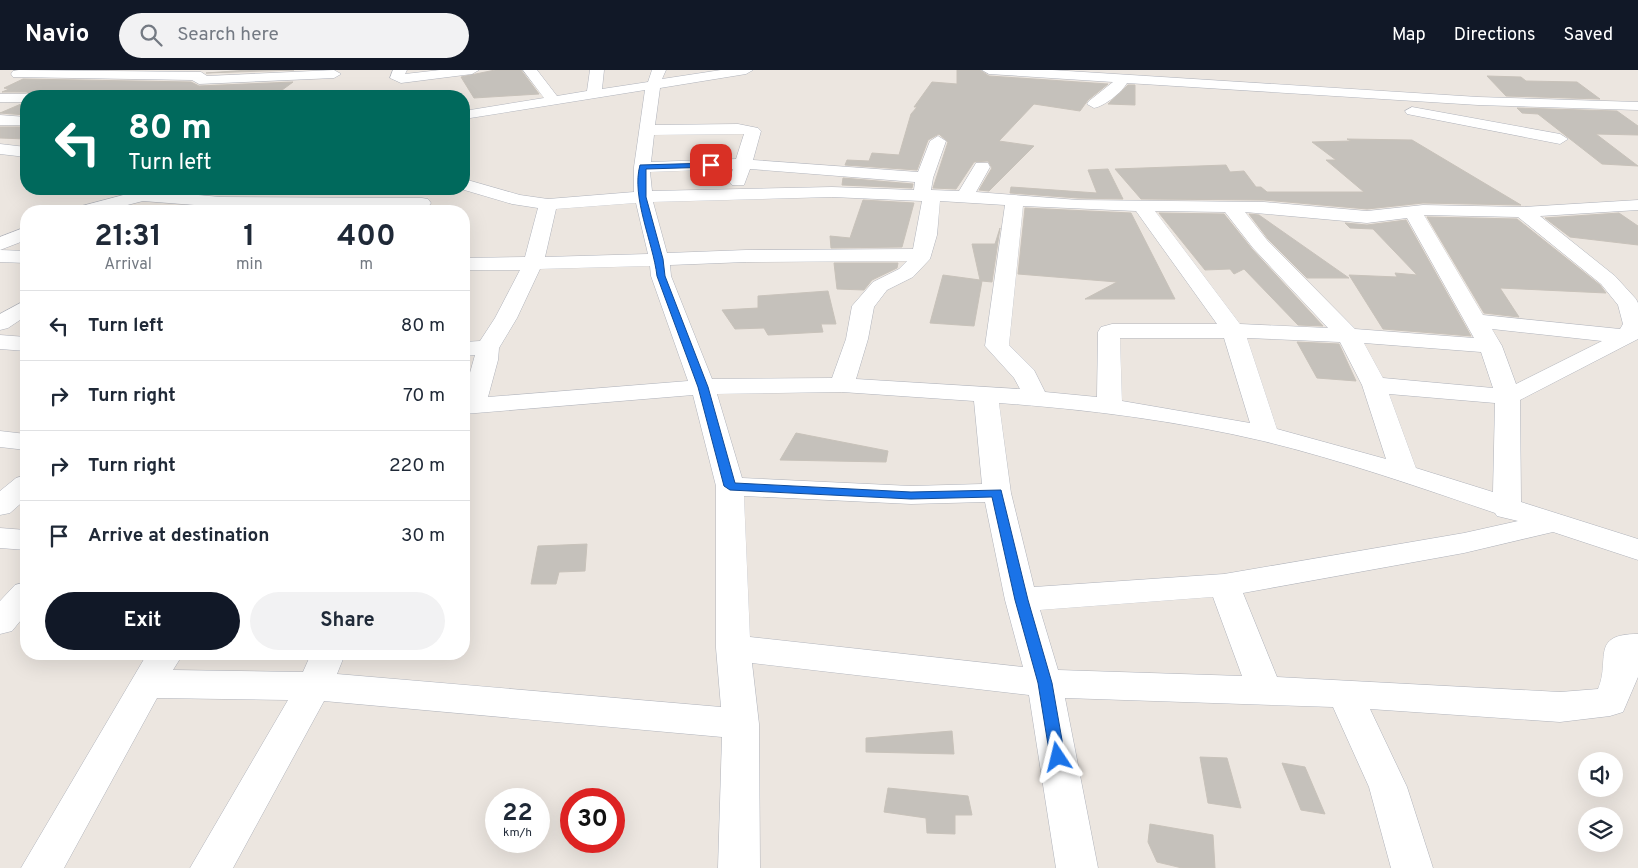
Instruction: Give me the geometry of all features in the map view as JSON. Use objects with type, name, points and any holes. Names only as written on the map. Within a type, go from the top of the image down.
[{"type":"street","points":[[123,90],[156,70]]},
{"type":"street","points":[[400,70],[397,78],[401,79],[455,75],[472,70]]},
{"type":"street","points":[[530,70],[554,101]]},
{"type":"street","points":[[594,95],[597,70]]},
{"type":"street","points":[[470,114],[594,95],[656,78],[746,70]]},
{"type":"street","points":[[989,70],[1478,101],[1638,106]]},
{"type":"street","points":[[18,74],[199,79],[275,73],[336,72]]},
{"type":"street","points":[[321,86],[336,72]]},
{"type":"street","points":[[259,89],[275,73]]},
{"type":"street","points":[[1248,73],[1313,79],[1329,84],[1336,91]]},
{"type":"street","points":[[656,78],[642,167],[643,197],[659,259],[661,276],[703,387],[730,486],[733,648],[741,724],[739,868]]},
{"type":"street","points":[[1094,104],[1119,85],[1121,80],[1127,78]]},
{"type":"street","points":[[1315,90],[1324,96],[1560,139]]},
{"type":"street","points":[[0,98],[20,98]]},
{"type":"street","points":[[0,120],[20,121]]},
{"type":"street","points":[[648,130],[738,129],[753,131],[745,164],[733,194]]},
{"type":"street","points":[[842,385],[857,339],[863,306],[880,286],[906,273],[920,259],[927,235],[926,190],[938,141]]},
{"type":"street","points":[[0,149],[20,150]]},
{"type":"street","points":[[642,167],[745,164],[832,169],[965,197],[1078,205],[1292,209],[1351,217],[1457,210],[1523,212],[1638,205]]},
{"type":"street","points":[[965,197],[982,167]]},
{"type":"street","points":[[832,169],[832,192]]},
{"type":"street","points":[[470,186],[518,200],[548,204],[643,197],[926,190]]},
{"type":"street","points":[[105,205],[140,195],[202,205]]},
{"type":"street","points":[[1016,200],[997,346],[1025,375],[1036,398]]},
{"type":"street","points":[[359,205],[424,201]]},
{"type":"street","points":[[470,401],[486,360],[487,348],[506,318],[533,264],[548,204]]},
{"type":"street","points":[[1142,206],[1233,331],[1266,434]]},
{"type":"street","points":[[1231,207],[1260,244],[1348,335],[1374,385],[1404,473]]},
{"type":"street","points":[[1604,207],[1638,214]]},
{"type":"street","points":[[1413,212],[1490,346],[1508,397],[1507,509]]},
{"type":"street","points":[[1374,385],[1508,397],[1628,337],[1634,324],[1628,304],[1608,280],[1523,212]]},
{"type":"street","points":[[0,244],[20,236]]},
{"type":"street","points":[[470,264],[921,254]]},
{"type":"street","points":[[0,256],[20,257]]},
{"type":"street","points":[[0,323],[20,311]]},
{"type":"street","points":[[1476,321],[1628,337]]},
{"type":"street","points":[[1110,406],[1109,332],[1135,330],[1233,331],[1348,335],[1490,346]]},
{"type":"street","points":[[0,342],[20,344]]},
{"type":"street","points":[[470,349],[487,348]]},
{"type":"street","points":[[470,406],[703,387],[842,385],[1036,398],[1110,406],[1266,434],[1404,473],[1507,509],[1638,550]]},
{"type":"street","points":[[986,395],[997,493],[1022,600],[1045,683],[1077,868]]},
{"type":"street","points":[[0,439],[20,441]]},
{"type":"street","points":[[730,486],[911,495],[997,493]]},
{"type":"street","points":[[0,506],[20,489]]},
{"type":"street","points":[[1022,600],[1224,585],[1464,543],[1554,523]]},
{"type":"street","points":[[0,538],[20,540]]},
{"type":"street","points":[[1224,585],[1266,692]]},
{"type":"street","points":[[0,622],[20,600]]},
{"type":"street","points":[[733,648],[1045,683],[1266,692],[1345,693],[1560,707],[1610,702],[1621,676],[1619,652],[1628,647],[1638,647]]},
{"type":"street","points":[[42,868],[146,684],[162,660]]},
{"type":"street","points":[[146,684],[321,670],[741,724]]},
{"type":"street","points":[[211,868],[321,670]]},
{"type":"street","points":[[1345,693],[1388,787],[1412,868]]},
{"type":"building","points":[[248,70],[294,70],[206,73]]},
{"type":"building","points":[[495,70],[521,70],[539,94],[474,98],[461,77]]},
{"type":"building","points":[[957,70],[980,70],[989,76],[1108,84],[1088,100],[1080,111],[1034,104],[999,141],[1034,146],[989,191],[979,190],[992,168],[988,161],[974,162],[956,189],[933,188],[948,142],[939,134],[928,140],[917,170],[845,165],[847,160],[869,161],[872,153],[899,155],[911,114],[917,107],[914,107],[932,82],[957,84]]},
{"type":"building","points":[[1487,76],[1521,77],[1526,81],[1577,82],[1600,99],[1506,96]]},
{"type":"building","points":[[23,79],[191,82],[199,86],[293,82],[282,90],[20,90],[20,92],[2,92],[9,89],[4,88]]},
{"type":"building","points":[[1128,85],[1135,85],[1135,105],[1108,104]]},
{"type":"building","points":[[20,104],[20,115],[0,113]]},
{"type":"building","points":[[1517,108],[1617,111],[1638,126],[1638,135],[1596,134],[1638,166],[1602,164],[1538,114],[1522,113]]},
{"type":"building","points":[[0,127],[20,127],[20,139],[0,138]]},
{"type":"building","points":[[1347,139],[1412,140],[1521,205],[1423,203],[1367,209],[1264,200],[1141,199],[1115,169],[1226,165],[1230,172],[1244,171],[1256,187],[1261,187],[1267,192],[1364,192],[1326,160],[1336,160],[1312,142],[1351,141]]},
{"type":"building","points":[[1108,169],[1123,199],[1010,193],[1011,187],[1097,193],[1088,170]]},
{"type":"building","points":[[843,178],[913,184],[912,188],[842,185]]},
{"type":"building","points":[[863,200],[914,203],[902,247],[831,248],[830,236],[850,238]]},
{"type":"building","points":[[1025,208],[1131,213],[1175,299],[1085,299],[1117,282],[1018,274]]},
{"type":"building","points":[[1159,213],[1224,214],[1252,249],[1323,326],[1298,325],[1244,269],[1234,274],[1230,269],[1205,270]]},
{"type":"building","points":[[1619,213],[1638,226],[1638,245],[1570,237],[1545,218]]},
{"type":"building","points":[[1249,214],[1259,215],[1349,278],[1307,278],[1268,239]]},
{"type":"building","points":[[1427,217],[1517,219],[1600,285],[1606,293],[1500,288],[1519,317],[1484,313]]},
{"type":"building","points":[[1406,220],[1471,336],[1383,329],[1349,275],[1397,277],[1395,273],[1417,275],[1373,229],[1350,228],[1345,223],[1367,225]]},
{"type":"building","points":[[1000,228],[992,282],[982,281],[974,326],[930,323],[943,275],[980,280],[972,244],[995,244]]},
{"type":"building","points":[[834,263],[898,263],[897,268],[872,280],[864,290],[837,289]]},
{"type":"building","points":[[828,291],[836,324],[821,324],[823,332],[768,335],[764,328],[735,329],[722,310],[758,308],[758,296]]},
{"type":"building","points":[[1297,342],[1339,344],[1356,381],[1317,378]]},
{"type":"building","points":[[796,433],[888,451],[886,462],[780,460]]},
{"type":"building","points":[[587,544],[585,571],[559,572],[556,584],[531,584],[538,546]]},
{"type":"building","points":[[952,731],[954,754],[866,752],[866,738]]},
{"type":"building","points":[[1200,757],[1227,758],[1241,808],[1208,803]]},
{"type":"building","points":[[1282,763],[1305,767],[1325,814],[1301,810]]},
{"type":"building","points":[[888,788],[968,796],[972,815],[955,815],[955,834],[927,833],[926,818],[884,812]]},
{"type":"building","points":[[1150,824],[1213,835],[1215,868],[1182,868],[1157,862],[1148,842]]},
{"type":"route","points":[[711,165],[642,167],[643,197],[659,259],[661,276],[703,387],[730,486],[911,495],[997,493],[1022,600],[1045,683],[1058,757]]}]
